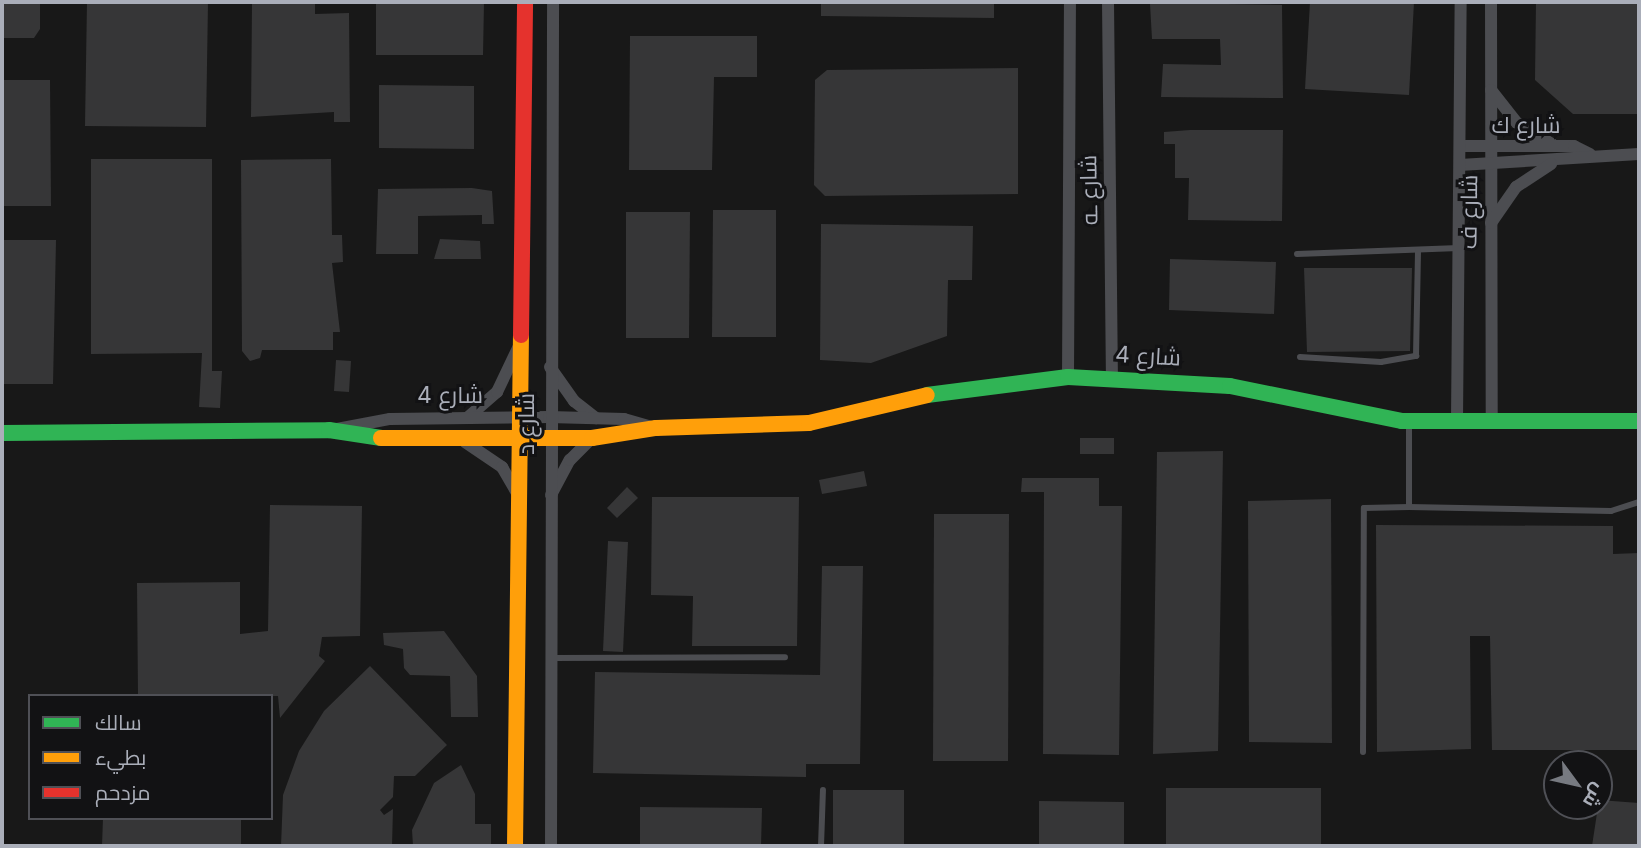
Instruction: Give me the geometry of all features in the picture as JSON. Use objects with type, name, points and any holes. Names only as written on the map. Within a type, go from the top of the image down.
[{"type":"street","name":"شارع د","points":[[515,846],[524,2]]},
{"type":"street","name":"شارع د","points":[[551,846],[549,417],[553,2]]},
{"type":"street","name":"شارع ـه","points":[[1068,377],[1070,2]]},
{"type":"street","name":"شارع ـه","points":[[1108,2],[1112,377]]},
{"type":"street","name":"شارع ف","points":[[1457,420],[1461,2]]},
{"type":"street","name":"شارع ف","points":[[1491,2],[1492,422]]},
{"type":"street","points":[[1490,89],[1517,123],[1555,146]]},
{"type":"street","name":"شارع ك","points":[[1460,146],[1555,146],[1590,154],[1639,154]]},
{"type":"street","name":"شارع ك","points":[[1461,165],[1556,162],[1590,154]]},
{"type":"street","points":[[1490,227],[1516,187],[1556,162]]},
{"type":"street","points":[[467,418],[497,392],[520,341]]},
{"type":"street","points":[[550,366],[574,401],[596,418]]},
{"type":"street","name":"شارع 4","points":[[2,433],[328,430],[393,440],[592,438],[656,428],[809,423],[965,386],[1068,377],[1112,377],[1230,386],[1351,415],[1409,421],[1639,421]]},
{"type":"street","name":"شارع 4","points":[[328,430],[390,419],[549,417],[596,418],[656,428]]},
{"type":"street","points":[[549,502],[561,473],[592,438]]},
{"type":"street","points":[[461,440],[502,467],[518,495]]},
{"type":"lane","points":[[1297,254],[1460,248]]},
{"type":"lane","points":[[1300,357],[1381,362],[1416,356],[1418,251]]},
{"type":"lane","points":[[1409,421],[1409,507]]},
{"type":"lane","points":[[1363,752],[1364,508],[1611,511],[1639,502]]},
{"type":"lane","points":[[552,658],[785,657]]},
{"type":"lane","points":[[821,846],[823,790]]},
{"type":"building","points":[[2,2],[40,2],[40,29],[34,38],[2,38]]},
{"type":"building","points":[[87,2],[208,2],[206,127],[85,126]]},
{"type":"building","points":[[252,2],[315,2],[315,14],[349,13],[350,122],[334,122],[334,112],[251,117]]},
{"type":"building","points":[[376,2],[484,2],[483,55],[376,55]]},
{"type":"building","points":[[821,2],[994,2],[994,18],[821,16]]},
{"type":"building","points":[[1310,2],[1414,2],[1409,95],[1305,89]]},
{"type":"building","points":[[1536,2],[1639,2],[1639,114],[1573,114],[1535,80]]},
{"type":"building","points":[[1150,4],[1282,5],[1283,98],[1161,97],[1163,64],[1221,65],[1220,39],[1152,39]]},
{"type":"building","points":[[630,36],[757,36],[757,77],[714,77],[712,170],[629,170]]},
{"type":"building","points":[[1018,68],[1018,194],[825,196],[814,185],[815,80],[827,70]]},
{"type":"building","points":[[2,80],[50,80],[51,206],[2,206]]},
{"type":"building","points":[[379,85],[474,86],[474,149],[379,148]]},
{"type":"building","points":[[1283,130],[1282,221],[1188,220],[1189,178],[1175,178],[1175,144],[1164,144],[1164,132]]},
{"type":"building","points":[[91,159],[212,159],[212,371],[222,371],[220,408],[199,407],[202,353],[91,354]]},
{"type":"building","points":[[331,159],[332,235],[342,235],[343,262],[332,263],[340,332],[333,332],[333,350],[262,350],[260,358],[250,361],[242,351],[241,160]]},
{"type":"building","points":[[472,188],[492,191],[494,224],[482,224],[482,215],[418,216],[418,254],[376,254],[378,189]]},
{"type":"building","points":[[713,210],[776,210],[776,337],[712,337]]},
{"type":"building","points":[[626,212],[690,212],[689,338],[626,338]]},
{"type":"building","points":[[821,224],[973,226],[972,280],[948,280],[947,336],[871,363],[820,360]]},
{"type":"building","points":[[440,239],[480,241],[481,259],[434,259]]},
{"type":"building","points":[[2,240],[56,240],[53,384],[2,384]]},
{"type":"building","points":[[1170,259],[1276,262],[1274,314],[1169,310]]},
{"type":"building","points":[[1304,268],[1412,268],[1410,351],[1307,352]]},
{"type":"building","points":[[336,360],[351,361],[349,392],[334,391]]},
{"type":"building","points":[[1080,438],[1114,438],[1114,454],[1080,454]]},
{"type":"building","points":[[1223,451],[1218,751],[1153,754],[1157,452]]},
{"type":"building","points":[[864,471],[867,486],[822,494],[819,480]]},
{"type":"building","points":[[1022,478],[1099,478],[1099,506],[1122,506],[1119,755],[1043,754],[1044,492],[1021,492]]},
{"type":"building","points":[[627,487],[638,498],[617,518],[607,508]]},
{"type":"building","points":[[652,497],[799,497],[797,646],[692,646],[693,596],[651,595]]},
{"type":"building","points":[[1331,499],[1332,743],[1249,742],[1248,501]]},
{"type":"building","points":[[270,505],[362,506],[360,636],[322,637],[319,656],[325,661],[280,718],[278,696],[273,694],[138,694],[137,583],[240,582],[240,634],[268,631]]},
{"type":"building","points":[[934,514],[1009,514],[1008,761],[933,761]]},
{"type":"building","points":[[1376,525],[1613,526],[1613,554],[1639,553],[1639,750],[1492,750],[1490,636],[1470,636],[1471,749],[1377,752]]},
{"type":"building","points":[[608,541],[628,542],[623,652],[603,651]]},
{"type":"building","points":[[822,566],[863,566],[860,764],[806,764],[806,777],[593,773],[595,672],[820,675]]},
{"type":"building","points":[[444,631],[477,676],[478,717],[451,717],[450,676],[410,675],[404,668],[403,649],[384,645],[383,633]]},
{"type":"building","points":[[370,666],[447,745],[415,776],[394,776],[393,797],[380,810],[384,815],[393,809],[392,846],[281,846],[283,795],[299,751],[324,711]]},
{"type":"building","points":[[461,765],[475,794],[475,824],[491,824],[491,846],[413,846],[412,830],[434,783]]},
{"type":"building","points":[[1166,788],[1321,788],[1321,846],[1166,846]]},
{"type":"building","points":[[833,790],[904,790],[904,846],[833,846]]},
{"type":"building","points":[[1039,801],[1124,802],[1124,846],[1039,846]]},
{"type":"building","points":[[1613,801],[1639,803],[1639,846],[1592,846],[1596,820],[1613,820]]},
{"type":"building","points":[[640,807],[762,808],[761,846],[640,846]]},
{"type":"building","points":[[103,820],[241,820],[241,846],[102,846]]},
{"type":"traffic: fast","points":[[927,395],[1068,377],[1230,386],[1402,421],[1639,421]]},
{"type":"traffic: fast","points":[[2,433],[329,430],[381,438]]},
{"type":"traffic: slow","points":[[515,846],[521,335]]},
{"type":"traffic: slow","points":[[381,438],[592,438],[656,428],[809,423],[927,395]]},
{"type":"traffic: jam","points":[[521,335],[525,2]]}]
